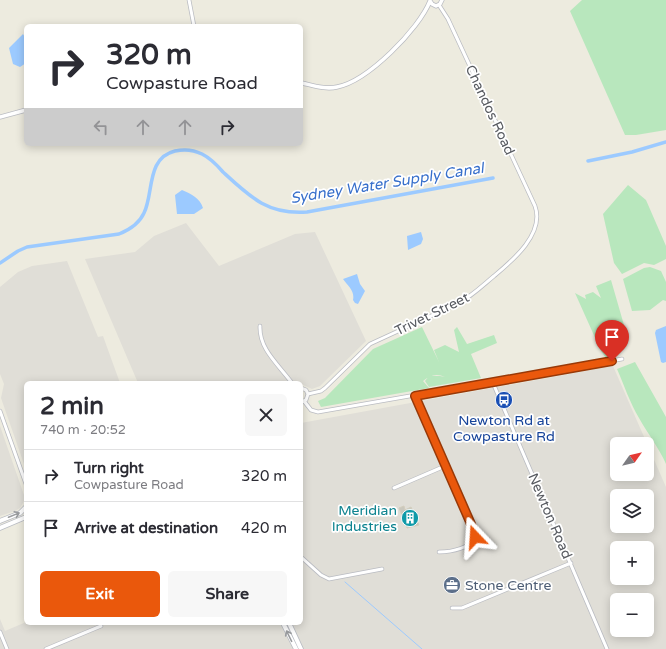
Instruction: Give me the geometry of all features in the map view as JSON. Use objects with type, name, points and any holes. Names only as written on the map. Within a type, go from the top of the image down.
[{"type":"main road","points":[[0,521],[20,513],[24,509]]},
{"type":"main road","points":[[0,528],[24,518]]},
{"type":"main road","points":[[284,625],[298,648]]},
{"type":"main road","points":[[290,625],[298,648]]},
{"type":"street","points":[[188,0],[194,24]]},
{"type":"street","points":[[426,11],[437,6],[443,0]]},
{"type":"street","points":[[303,83],[325,88],[348,84],[391,54],[426,11],[430,1],[437,6]]},
{"type":"street","name":"Chandos Road","points":[[437,6],[448,19],[535,206],[537,216]]},
{"type":"street","points":[[0,117],[24,111]]},
{"type":"street","name":"Trivet Street","points":[[308,394],[321,391],[325,388],[370,344],[457,304],[473,294],[521,251],[534,228],[537,216]]},
{"type":"street","points":[[260,326],[260,336],[264,347],[290,381]]},
{"type":"street","points":[[303,403],[311,410],[318,412],[622,360]]},
{"type":"street","name":"Newton Road","points":[[493,383],[607,649]]},
{"type":"street","points":[[303,389],[306,390],[308,394],[307,398],[303,401]]},
{"type":"street","points":[[415,396],[474,531],[472,543],[453,551],[439,552]]},
{"type":"street","points":[[0,411],[24,478]]},
{"type":"street","points":[[394,488],[445,466]]},
{"type":"street","points":[[474,538],[480,540]]},
{"type":"street","points":[[303,559],[321,575],[329,579],[382,569]]},
{"type":"street","points":[[452,608],[462,608],[571,563]]},
{"type":"street","points":[[46,649],[101,626]]},
{"type":"street","points":[[0,632],[7,649]]},
{"type":"shaded area","points":[[186,223],[219,266],[295,234],[315,232],[366,341],[320,386],[312,389],[303,385],[303,381],[137,381],[85,259],[135,252],[154,236]]},
{"type":"shaded area","points":[[67,261],[98,337],[103,336],[119,381],[24,381],[24,464],[1,398],[4,384],[0,374],[0,287],[18,272],[32,266]]},
{"type":"shaded area","points":[[613,366],[644,437],[610,437],[610,481],[654,481],[654,460],[666,487],[666,649],[0,649],[0,619],[5,631],[24,623],[24,625],[303,625],[303,423]]},
{"type":"shaded area","points":[[0,426],[24,495],[24,501],[20,508],[0,516]]},
{"type":"green space","points":[[582,0],[666,0],[666,130],[636,135],[625,135],[570,11]]},
{"type":"green space","points":[[628,185],[646,200],[666,246],[666,259],[654,265],[644,263],[622,274],[614,263],[603,214]]},
{"type":"green space","points":[[650,267],[661,271],[666,282],[666,301],[663,300],[650,310],[632,311],[623,279],[644,268]]},
{"type":"green space","points":[[611,280],[628,339],[613,358],[606,358],[601,351],[575,293],[586,299],[585,295],[593,292],[601,298],[596,286]]},
{"type":"green space","points":[[422,327],[439,362],[434,350],[445,345],[459,352],[454,330],[457,327],[467,344],[494,335],[497,343],[471,354],[481,378],[429,387],[425,381],[428,378],[423,381],[429,388],[321,407],[318,401],[325,398],[373,349]]},
{"type":"green space","points":[[635,362],[666,417],[666,464],[654,443],[654,437],[650,437],[642,424],[617,369]]},
{"type":"water","points":[[23,34],[24,64],[20,67],[13,64],[9,48]]},
{"type":"water","points":[[182,190],[197,199],[203,208],[194,214],[177,214],[175,195]]},
{"type":"water","points":[[421,232],[423,239],[421,244],[408,250],[407,236]]},
{"type":"water","points":[[357,274],[360,284],[365,291],[358,304],[353,300],[352,291],[343,279]]},
{"type":"water","points":[[666,326],[666,362],[663,363],[661,362],[655,333],[656,330]]},
{"type":"building","name":"Meridian Industries","points":[[404,506],[405,510],[411,507],[419,525],[407,528],[399,508]]},
{"type":"waterway","name":"Sydney Water Supply Canal","points":[[588,161],[632,152],[666,142]]},
{"type":"waterway","name":"Sydney Water Supply Canal","points":[[0,263],[27,247],[119,234],[130,228],[137,223],[144,213],[152,177],[159,161],[166,155],[178,150],[192,151],[202,154],[251,196],[260,202],[281,211],[307,212],[493,178]]},
{"type":"waterway","points":[[345,582],[422,649]]},
{"type":"place","name":"Newton Rd at Cowpasture Rd","points":[[504,400]]},
{"type":"place","name":"Meridian Industries","points":[[410,518]]},
{"type":"place","name":"Stone Centre","points":[[452,585]]},
{"type":"route","points":[[475,537],[474,531],[415,396],[612,361]]}]
